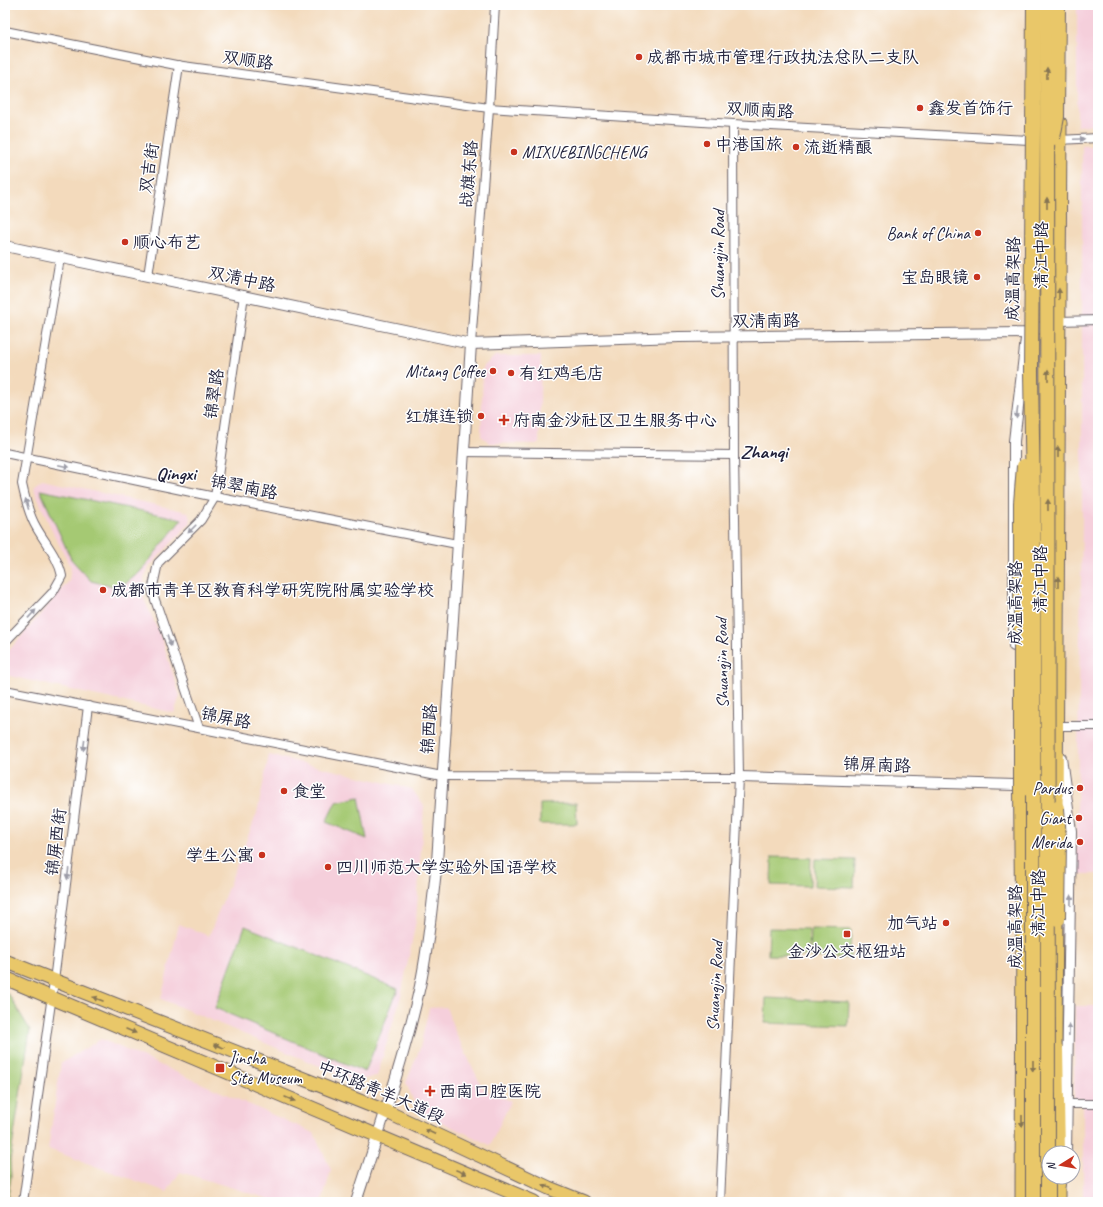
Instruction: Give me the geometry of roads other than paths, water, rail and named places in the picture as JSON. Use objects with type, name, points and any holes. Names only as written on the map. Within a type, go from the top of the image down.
[{"type":"highway","name":"成温高架路","points":[[1033,1202],[1033,501],[1031,372],[1034,5]]},
{"type":"highway","name":"成温高架路","points":[[1047,5],[1047,167],[1054,727],[1048,1202]]},
{"type":"highway","points":[[1047,167],[1057,117],[1059,5]]},
{"type":"highway","points":[[1022,900],[1018,787],[1021,503],[1031,372]]},
{"type":"highway","points":[[1054,727],[1055,778],[1059,841],[1056,1050],[1057,1145]]},
{"type":"main road","name":"清江中路","points":[[1022,1202],[1024,992],[1022,900],[1028,784],[1026,333],[1030,5]]},
{"type":"main road","name":"清江中路","points":[[1056,1145],[1054,1107],[1054,727],[1059,321],[1059,5]]},
{"type":"main road","name":"中环路青羊大道段","points":[[5,960],[54,982],[385,1111],[549,1188],[584,1202]]},
{"type":"main road","points":[[5,978],[534,1202]]},
{"type":"main road","points":[[1059,1185],[1059,1202]]},
{"type":"street","name":"战旗东路","points":[[471,344],[489,108],[495,5]]},
{"type":"street","name":"双顺路","points":[[5,31],[179,65],[489,108]]},
{"type":"street","name":"双吉街","points":[[148,276],[179,65]]},
{"type":"street","name":"双顺南路","points":[[489,108],[733,124],[1029,140]]},
{"type":"street","name":"Shuangjin Road","points":[[720,1202],[740,777],[734,456],[733,124]]},
{"type":"street","points":[[1059,140],[1098,138]]},
{"type":"street","name":"双清中路","points":[[5,246],[244,295],[471,344]]},
{"type":"street","points":[[5,642],[53,592],[62,576],[59,564],[34,523],[26,504],[22,484],[60,258]]},
{"type":"street","name":"锦翠路","points":[[215,497],[244,295]]},
{"type":"street","points":[[1059,321],[1098,320]]},
{"type":"street","name":"双清南路","points":[[471,344],[733,337],[1026,333],[1059,321]]},
{"type":"street","name":"清江中路","points":[[1018,787],[1014,441],[1026,333]]},
{"type":"street","name":"锦西路","points":[[356,1202],[385,1111],[420,985],[437,862],[471,344]]},
{"type":"street","points":[[464,452],[734,456]]},
{"type":"street","name":"锦翠南路","points":[[5,453],[215,497],[457,544]]},
{"type":"street","points":[[199,728],[152,591],[158,563],[202,520],[215,497]]},
{"type":"street","name":"锦屏路","points":[[5,690],[442,776],[740,777]]},
{"type":"street","name":"锦屏西街","points":[[23,1202],[54,982],[88,706]]},
{"type":"street","points":[[1066,1145],[1071,831],[1054,727],[1098,726]]},
{"type":"street","name":"锦屏南路","points":[[740,777],[1018,787]]},
{"type":"street","points":[[1068,1104],[1098,1104]]},
{"type":"place","name":"成都市城市管理行政执法总队二支队","points":[[639,57]]},
{"type":"place","name":"鑫发首饰行","points":[[920,108]]},
{"type":"place","name":"中港国旅","points":[[707,144]]},
{"type":"place","name":"流逝精酿","points":[[796,147]]},
{"type":"place","name":"MIXUEBINGCHENG","points":[[514,152]]},
{"type":"place","name":"Bank of China","points":[[978,233]]},
{"type":"place","name":"顺心布艺","points":[[125,242]]},
{"type":"place","name":"宝岛眼镜","points":[[977,277]]},
{"type":"place","name":"Mitang Coffee","points":[[493,371]]},
{"type":"place","name":"有红鸡毛店","points":[[511,373]]},
{"type":"place","name":"红旗连锁","points":[[481,416]]},
{"type":"place","name":"府南金沙社区卫生服务中心","points":[[504,420]]},
{"type":"place","name":"成都市青羊区教育科学研究院附属实验学校","points":[[103,590]]},
{"type":"place","name":"Pardus","points":[[1080,788]]},
{"type":"place","name":"食堂","points":[[284,791]]},
{"type":"place","name":"Giant","points":[[1079,818]]},
{"type":"place","name":"Merida","points":[[1080,842]]},
{"type":"place","name":"学生公寓","points":[[262,855]]},
{"type":"place","name":"四川师范大学实验外国语学校","points":[[328,867]]},
{"type":"place","name":"加气站","points":[[946,923]]},
{"type":"place","name":"金沙公交枢纽站","points":[[847,934]]},
{"type":"place","name":"Jinsha Site Museum","points":[[220,1068]]},
{"type":"place","name":"西南口腔医院","points":[[430,1091]]},
{"type":"district","name":"Zhanqi","points":[[764,452]]},
{"type":"district","name":"Qingxi","points":[[176,474]]}]
